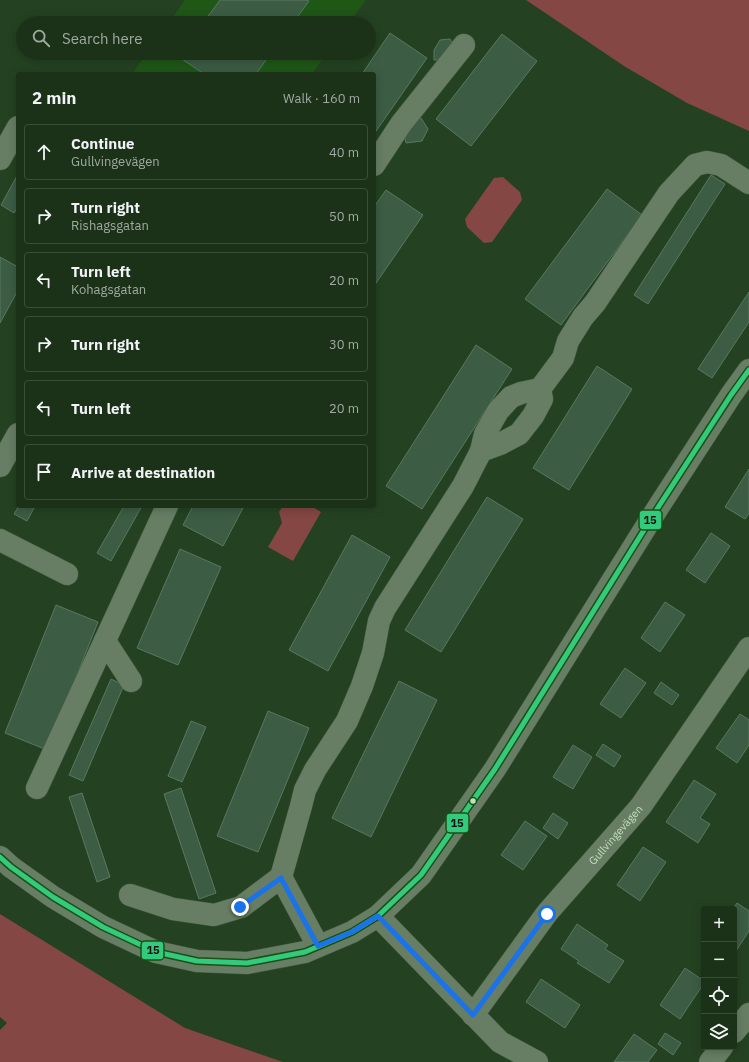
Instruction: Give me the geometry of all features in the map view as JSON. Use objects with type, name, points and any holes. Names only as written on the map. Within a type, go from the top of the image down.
[{"type":"street","points":[[376,162],[401,124],[464,45]]},
{"type":"street","points":[[0,159],[16,131]]},
{"type":"street","points":[[130,895],[173,909],[214,915],[240,907],[281,878],[305,790],[322,759],[347,721],[362,686],[373,653],[379,621],[385,608],[463,486],[481,451],[485,434],[498,411],[511,397],[540,389],[563,358],[568,341],[583,317],[595,303],[669,193],[695,165],[707,162],[721,165],[749,182]]},
{"type":"street","points":[[0,856],[53,897],[103,927],[156,952],[197,961],[246,963],[305,952],[352,932],[378,916],[421,875],[490,776],[659,506],[731,395],[749,370]]},
{"type":"street","points":[[481,451],[500,444],[519,434],[533,416],[542,398],[540,389]]},
{"type":"street","points":[[0,466],[16,438]]},
{"type":"street","points":[[37,788],[167,508]]},
{"type":"street","points":[[0,540],[67,574]]},
{"type":"street","points":[[105,641],[131,681]]},
{"type":"street","name":"Gullvingevägen","points":[[473,1015],[547,914],[641,806],[749,648]]},
{"type":"street","points":[[281,878],[318,946]]},
{"type":"street","points":[[378,916],[500,1042],[536,1062]]},
{"type":"street","points":[[737,1028],[749,1014]]},
{"type":"street","points":[[710,1062],[720,1050]]},
{"type":"shaded area","points":[[185,0],[366,0],[354,16],[174,16]]},
{"type":"shaded area","points":[[526,0],[749,0],[749,131],[687,103],[624,66]]},
{"type":"shaded area","points":[[142,60],[322,60],[313,72],[133,72]]},
{"type":"shaded area","points":[[503,177],[520,192],[522,200],[492,242],[484,243],[467,227],[465,219],[494,178]]},
{"type":"shaded area","points":[[282,508],[314,508],[321,512],[293,561],[268,547],[282,523],[279,512]]},
{"type":"shaded area","points":[[0,914],[185,1028],[283,1062],[0,1062],[0,1030],[7,1023],[0,1017]]},
{"type":"building","points":[[220,0],[309,1],[298,16],[208,16]]},
{"type":"building","points":[[390,33],[427,58],[376,131],[376,72],[363,72],[372,60],[376,60],[376,54]]},
{"type":"building","points":[[502,34],[537,61],[471,146],[436,119]]},
{"type":"building","points":[[450,39],[454,46],[446,60],[434,60],[434,50],[440,40]]},
{"type":"building","points":[[183,60],[266,60],[257,72],[201,72]]},
{"type":"building","points":[[421,118],[428,129],[422,141],[406,143],[404,133],[413,120]]},
{"type":"building","points":[[711,175],[725,184],[648,304],[634,295]]},
{"type":"building","points":[[16,178],[16,210],[14,213],[1,205]]},
{"type":"building","points":[[607,189],[642,215],[561,325],[525,299]]},
{"type":"building","points":[[386,190],[423,215],[376,283],[376,204]]},
{"type":"building","points":[[0,257],[16,266],[16,294],[0,323]]},
{"type":"building","points":[[749,292],[749,322],[712,378],[698,369]]},
{"type":"building","points":[[476,345],[512,369],[422,509],[386,486]]},
{"type":"building","points":[[597,366],[632,389],[569,490],[533,468]]},
{"type":"building","points":[[749,469],[749,513],[745,519],[725,507]]},
{"type":"building","points":[[487,497],[523,519],[441,652],[405,630]]},
{"type":"building","points":[[18,508],[34,508],[27,521],[14,514]]},
{"type":"building","points":[[123,508],[141,508],[111,561],[97,553]]},
{"type":"building","points":[[192,508],[243,508],[223,546],[183,525]]},
{"type":"building","points":[[711,533],[730,546],[705,583],[686,570]]},
{"type":"building","points":[[352,535],[390,557],[328,671],[289,650]]},
{"type":"building","points":[[180,549],[221,567],[178,665],[137,648]]},
{"type":"building","points":[[665,602],[685,615],[660,652],[641,638]]},
{"type":"building","points":[[56,605],[98,622],[47,750],[5,733]]},
{"type":"building","points":[[625,668],[646,683],[621,718],[600,704]]},
{"type":"building","points":[[111,679],[124,685],[83,781],[69,775]]},
{"type":"building","points":[[399,681],[437,700],[371,837],[332,818]]},
{"type":"building","points":[[661,682],[679,695],[672,705],[654,693]]},
{"type":"building","points":[[268,711],[309,728],[258,852],[217,836]]},
{"type":"building","points":[[740,714],[749,720],[749,745],[737,763],[716,748]]},
{"type":"building","points":[[191,721],[206,727],[182,782],[168,776]]},
{"type":"building","points":[[603,744],[621,756],[614,767],[596,755]]},
{"type":"building","points":[[573,745],[592,757],[573,789],[553,777]]},
{"type":"building","points":[[694,780],[716,794],[700,818],[710,824],[698,843],[666,822]]},
{"type":"building","points":[[181,788],[216,893],[199,899],[164,794]]},
{"type":"building","points":[[82,793],[110,877],[97,882],[69,797]]},
{"type":"building","points":[[553,813],[568,823],[558,839],[543,828]]},
{"type":"building","points":[[525,821],[547,836],[523,870],[501,855]]},
{"type":"building","points":[[643,847],[666,862],[640,901],[617,885]]},
{"type":"building","points":[[737,903],[749,911],[749,931],[737,949],[737,906],[735,906]]},
{"type":"building","points":[[577,924],[608,945],[605,949],[624,961],[609,983],[577,963],[579,961],[561,949]]},
{"type":"building","points":[[685,968],[701,979],[701,988],[680,1019],[660,1005]]},
{"type":"building","points":[[541,979],[580,1005],[565,1028],[526,1002]]},
{"type":"building","points":[[665,1033],[681,1043],[673,1055],[658,1044]]},
{"type":"building","points":[[634,1034],[657,1050],[648,1062],[614,1062]]},
{"type":"transit line","name":"15","points":[[0,857],[11,867],[53,897],[103,927],[156,952],[197,961],[247,963],[305,952],[352,932],[378,916],[421,875],[495,769],[659,506],[731,395],[749,370]]},
{"type":"route","points":[[240,907],[281,878],[318,946],[352,932],[378,916],[473,1015],[547,914]]}]
